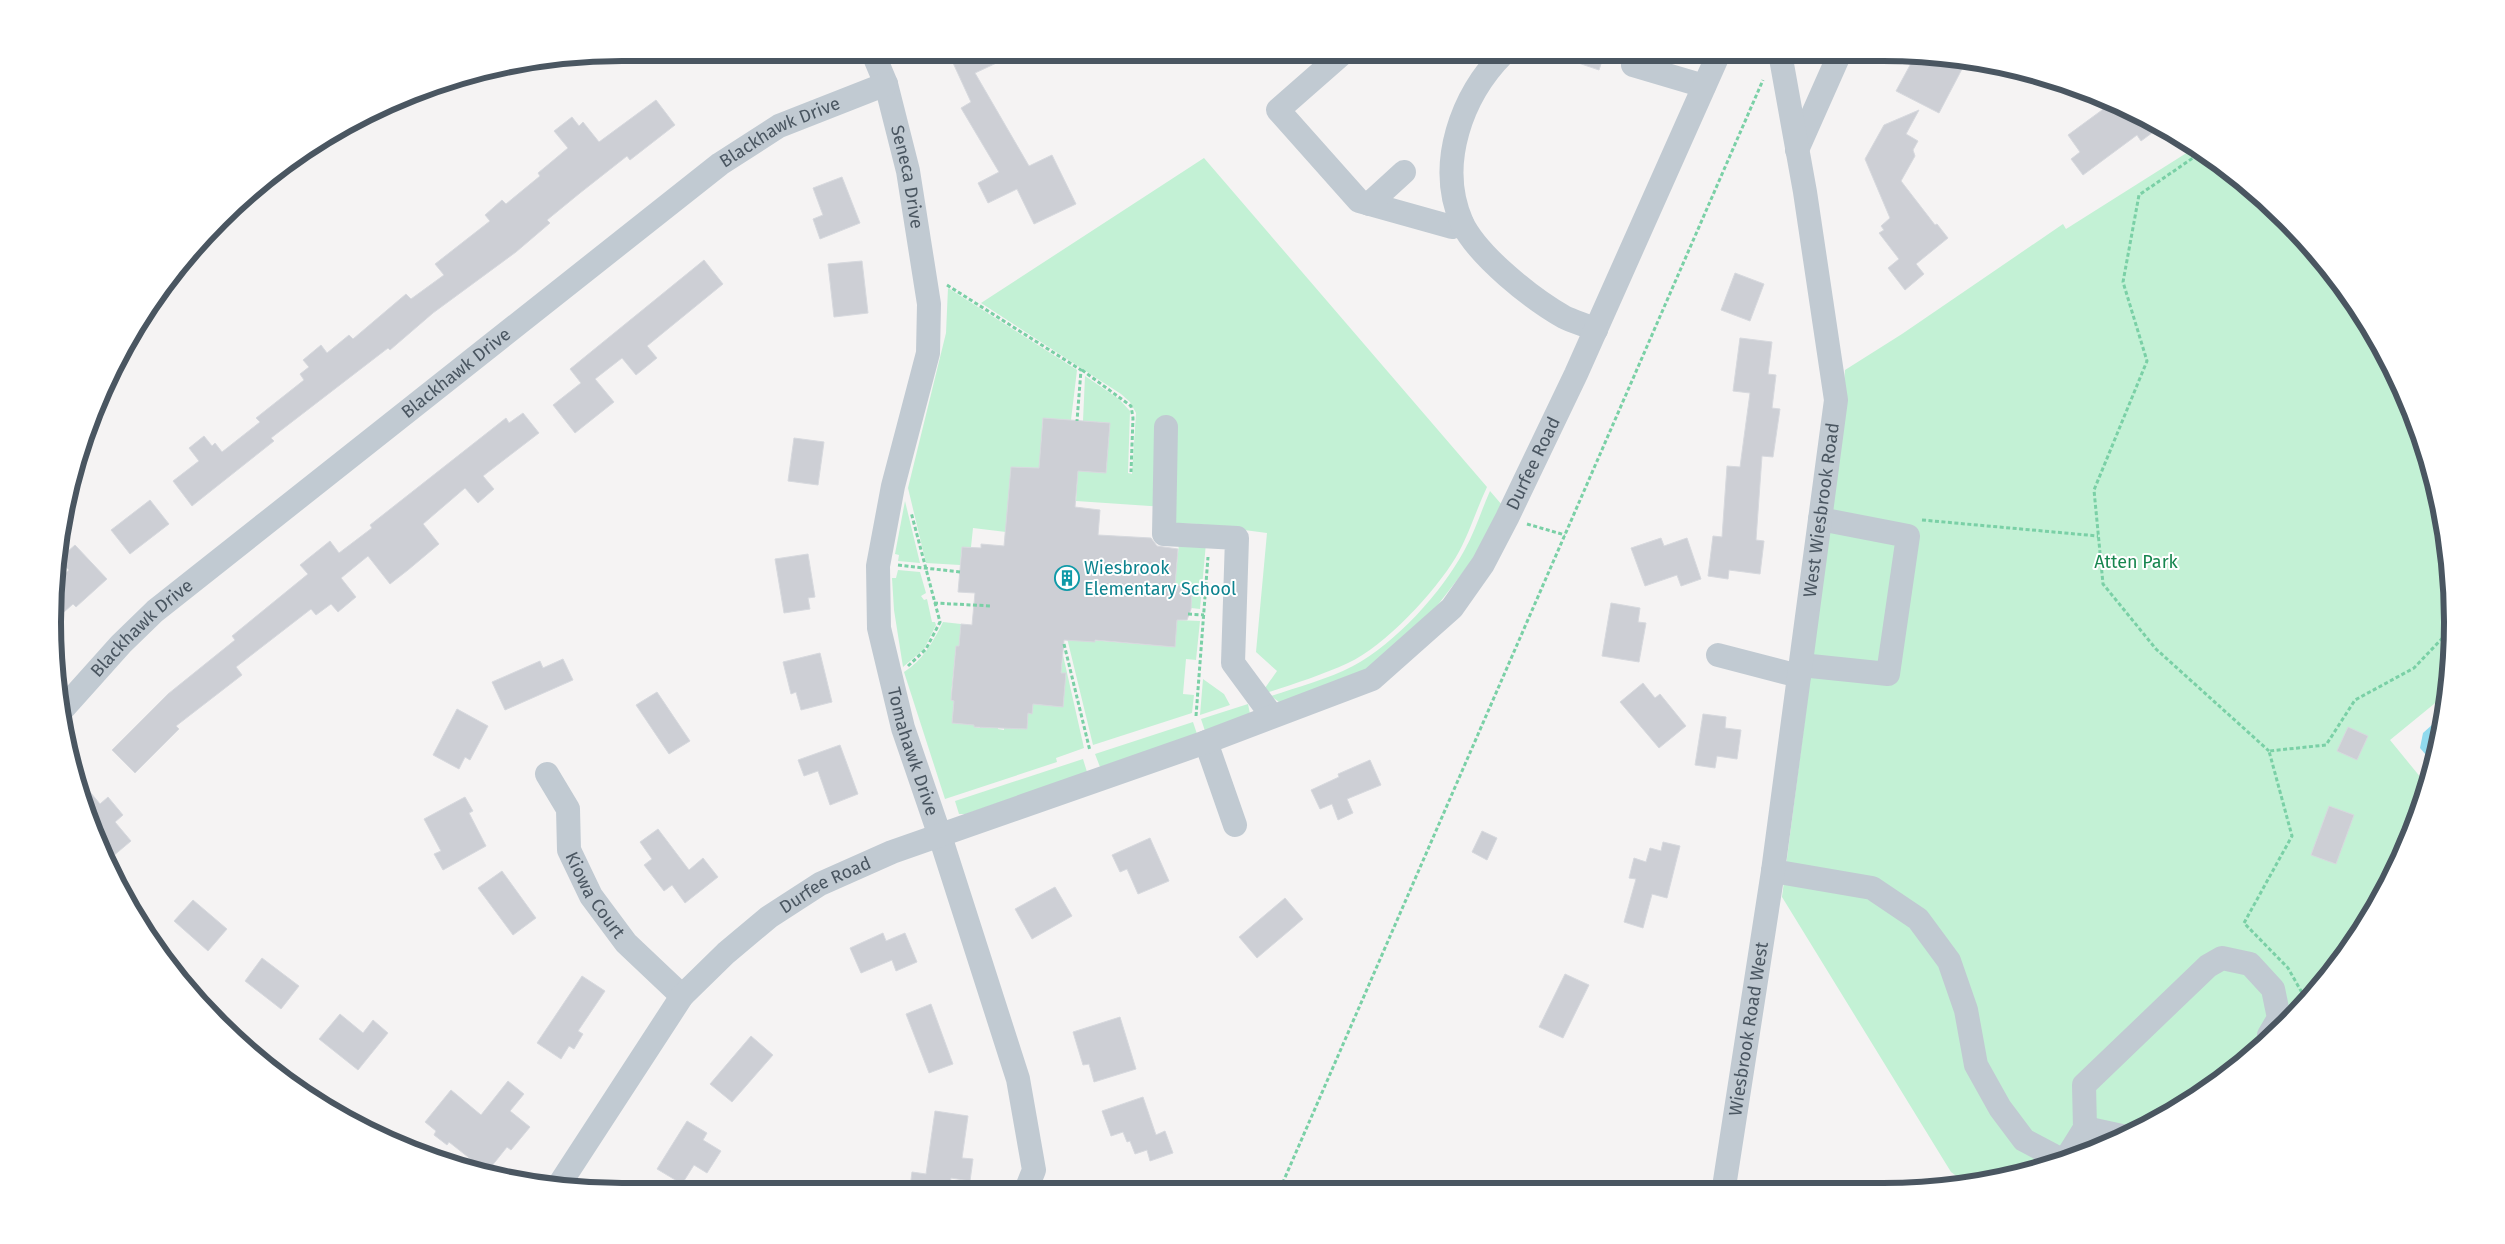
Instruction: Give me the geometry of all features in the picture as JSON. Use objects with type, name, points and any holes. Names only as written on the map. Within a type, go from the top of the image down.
[{"type":"street","name":"Seneca Drive","points":[[877,61],[886,84],[908,171],[929,304]]},
{"type":"street","points":[[1333,61],[1278,110],[1359,201],[1452,227],[1462,222]]},
{"type":"street","points":[[1495,61],[1486,71],[1468,100],[1455,140],[1453,181],[1462,222],[1486,257],[1515,282],[1564,317],[1596,330]]},
{"type":"street","points":[[1634,61],[1633,65],[1704,86]]},
{"type":"street","name":"Durfee Road","points":[[563,1180],[682,996],[748,933],[820,884],[850,869],[1206,742],[1372,679],[1452,608],[1483,564],[1507,518],[1596,330],[1715,61]]},
{"type":"street","points":[[1797,150],[1836,61]]},
{"type":"street","name":"West Wiesbrook Road","points":[[1773,871],[1836,400],[1805,192],[1797,150],[1774,62]]},
{"type":"street","name":"Blackhawk Drive","points":[[67,704],[121,644],[155,611],[720,164],[779,126],[808,113],[886,84]]},
{"type":"street","points":[[1369,204],[1404,172]]},
{"type":"street","name":"Tomahawk Drive","points":[[929,304],[928,353],[893,486],[878,566],[879,628],[903,728],[1018,1078],[1034,1170],[1029,1183]]},
{"type":"street","points":[[1166,427],[1164,534],[1237,538],[1233,663],[1272,716]]},
{"type":"street","points":[[1718,655],[1800,670],[1888,674],[1908,536],[1820,519]]},
{"type":"street","points":[[1206,742],[1235,825]]},
{"type":"street","name":"Kiowa Court","points":[[548,774],[568,809],[569,850],[591,896],[626,943],[682,996]]},
{"type":"street","points":[[1773,871],[1872,888],[1918,919],[1949,961],[1966,1010],[1976,1065],[2000,1108],[2024,1140],[2054,1156]]},
{"type":"street","name":"Wiesbrook Road West","points":[[1725,1183],[1773,871]]},
{"type":"street","points":[[2071,1150],[2085,1128],[2084,1085],[2208,966],[2222,958],[2250,964],[2273,989],[2279,1018],[2277,1022]]},
{"type":"street","points":[[2085,1128],[2112,1134]]},
{"type":"path","points":[[1283,1183],[1564,535],[1774,62]]},
{"type":"path","points":[[2195,156],[2139,195],[2123,282],[2147,360],[2094,490],[2102,584],[2156,649],[2269,751],[2292,836],[2244,923],[2288,968],[2303,994]]},
{"type":"path","points":[[944,283],[1081,370],[1131,406],[1133,418],[1131,472]]},
{"type":"path","points":[[1077,421],[1081,370]]},
{"type":"path","points":[[901,670],[921,654],[937,630],[940,622],[924,568],[910,508]]},
{"type":"path","points":[[1507,518],[1564,535]]},
{"type":"path","points":[[1913,520],[2098,536]]},
{"type":"path","points":[[1196,716],[1210,536]]},
{"type":"path","points":[[891,564],[960,572]]},
{"type":"path","points":[[934,603],[992,606]]},
{"type":"path","points":[[1188,614],[1204,616]]},
{"type":"path","points":[[2269,751],[2326,745],[2355,700],[2414,668],[2444,637]]},
{"type":"path","points":[[1064,644],[1090,751]]},
{"type":"green space","name":"Atten Park","points":[[2188,152],[2253,200],[2305,252],[2349,310],[2369,342],[2401,407],[2425,477],[2439,549],[2443,585],[2443,659],[2439,695],[2438,701],[2390,740],[2421,778],[2401,837],[2386,870],[2349,934],[2305,992],[2280,1019],[2253,1044],[2195,1088],[2131,1125],[2098,1140],[2028,1164],[1958,1178],[1951,1172],[1782,897],[1837,469],[1845,370],[1902,334],[2063,224],[2066,229]]},
{"type":"green space","points":[[1204,158],[1487,487],[1465,540],[1447,571],[1408,617],[1393,631],[1378,644],[1348,663],[1266,693],[1265,688],[1277,671],[1256,652],[1267,533],[1199,524],[1165,523],[1165,507],[1076,501],[1078,471],[1106,473],[1110,423],[1083,421],[1085,376],[1119,399],[1130,411],[1128,473],[1132,474],[1136,413],[1130,402],[1121,394],[981,303]]},
{"type":"green space","points":[[948,288],[1077,370],[1071,420],[1043,418],[1039,468],[1011,467],[1006,532],[973,528],[971,547],[962,547],[960,565],[926,563],[908,488],[946,333]]},
{"type":"green space","points":[[1490,491],[1502,505],[1478,553],[1430,615],[1365,672],[1283,705],[1271,696],[1323,679],[1353,666],[1401,631],[1430,600],[1454,567],[1464,551]]},
{"type":"green space","points":[[905,501],[920,563],[898,561],[899,555],[895,554]]},
{"type":"green space","points":[[1179,543],[1206,543],[1200,609],[1191,608],[1192,586],[1175,585]]},
{"type":"green space","points":[[898,570],[920,572],[926,593],[921,596],[924,600],[927,599],[932,622],[935,622],[936,625],[924,649],[903,667],[894,610],[892,578],[896,578]]},
{"type":"green space","points":[[1177,620],[1200,621],[1196,660],[1186,659],[1183,694],[1194,695],[1192,713],[1093,745],[1067,638],[1174,647]]},
{"type":"green space","points":[[943,622],[961,624],[959,646],[956,646],[951,695],[951,700],[954,701],[952,723],[974,725],[974,727],[980,728],[980,725],[998,727],[998,729],[1004,730],[1004,727],[1027,729],[1028,713],[1032,714],[1033,704],[1063,707],[1066,674],[1061,673],[1063,655],[1084,748],[1056,758],[1057,762],[945,799],[904,672],[917,662],[927,650]]},
{"type":"green space","points":[[1203,679],[1224,694],[1230,705],[1200,715]]},
{"type":"green space","points":[[1248,704],[1250,714],[1205,731],[1201,719]]},
{"type":"green space","points":[[1193,722],[1197,734],[1100,767],[1095,754]]},
{"type":"green space","points":[[1083,759],[1087,772],[966,814],[959,814],[955,801]]},
{"type":"water","points":[[2434,723],[2427,756],[2420,748],[2423,733]]},
{"type":"building","points":[[952,61],[1001,61],[975,73],[1029,166],[1052,155],[1076,204],[1034,224],[1017,189],[988,203],[978,183],[999,172],[961,108],[971,102]]},
{"type":"building","points":[[1573,61],[1602,61],[1599,70]]},
{"type":"building","points":[[1912,62],[1956,66],[1962,69],[1939,113],[1896,91]]},
{"type":"building","points":[[656,100],[675,125],[630,160],[627,156],[580,193],[547,220],[550,223],[516,252],[433,313],[390,350],[388,348],[271,438],[274,441],[192,506],[173,481],[199,461],[189,448],[204,436],[212,446],[215,443],[222,452],[260,422],[256,418],[304,380],[300,374],[309,367],[303,360],[321,345],[327,353],[349,335],[353,339],[406,294],[411,299],[444,275],[435,264],[490,221],[485,215],[502,200],[506,204],[540,176],[538,173],[568,148],[554,131],[572,117],[579,126],[583,122],[599,142]]},
{"type":"building","points":[[2106,107],[2154,131],[2141,141],[2137,135],[2083,175],[2071,159],[2080,152],[2068,135]]},
{"type":"building","points":[[1919,110],[1906,134],[1918,141],[1913,150],[1915,156],[1901,181],[1935,225],[1937,224],[1948,238],[1916,264],[1924,274],[1905,290],[1888,268],[1899,259],[1879,233],[1884,230],[1881,226],[1890,218],[1865,159],[1884,125]]},
{"type":"building","points":[[842,177],[860,223],[820,239],[813,219],[823,215],[813,188]]},
{"type":"building","points":[[704,260],[723,284],[647,346],[657,358],[636,375],[622,358],[595,379],[614,402],[575,433],[553,405],[581,383],[570,369]]},
{"type":"building","points":[[862,261],[868,313],[834,317],[828,264]]},
{"type":"building","points":[[1735,273],[1764,284],[1750,321],[1721,310]]},
{"type":"building","points":[[1740,338],[1772,342],[1768,374],[1776,375],[1772,408],[1780,409],[1773,457],[1762,456],[1756,540],[1764,541],[1760,574],[1729,570],[1728,579],[1708,576],[1713,536],[1722,537],[1727,466],[1740,467],[1750,393],[1733,391]]},
{"type":"building","points":[[523,413],[539,433],[483,476],[494,489],[478,503],[465,488],[423,524],[439,544],[408,570],[390,584],[368,556],[341,578],[356,597],[338,612],[331,604],[316,615],[311,609],[236,667],[242,675],[176,726],[179,729],[135,773],[112,750],[168,694],[235,640],[232,636],[308,574],[300,565],[330,541],[339,553],[372,528],[370,525],[506,418],[509,423]]},
{"type":"building","name":"Wiesbrook Elementary School","points":[[1043,418],[1110,423],[1106,473],[1078,471],[1075,507],[1100,510],[1098,535],[1151,538],[1157,546],[1178,549],[1175,585],[1192,586],[1191,609],[1187,620],[1177,620],[1175,647],[1095,640],[1095,642],[1064,640],[1061,673],[1066,673],[1063,707],[1033,704],[1032,714],[1028,713],[1027,729],[974,727],[974,725],[952,723],[954,701],[951,700],[956,646],[959,646],[961,624],[972,625],[975,593],[958,592],[962,547],[981,548],[981,544],[1004,546],[1011,467],[1039,468]]},
{"type":"building","points":[[794,438],[824,442],[818,485],[788,481]]},
{"type":"building","points":[[150,500],[169,524],[130,554],[111,530]]},
{"type":"building","points":[[1661,538],[1664,546],[1687,538],[1701,579],[1681,586],[1677,575],[1645,586],[1631,548]]},
{"type":"building","points":[[75,545],[107,579],[76,607],[73,604],[64,612],[61,609],[63,575],[69,570],[64,565],[66,553]]},
{"type":"building","points":[[808,554],[815,597],[808,598],[810,609],[784,613],[775,559]]},
{"type":"building","points":[[1611,603],[1640,608],[1638,622],[1646,623],[1639,662],[1602,656]]},
{"type":"building","points":[[820,653],[832,702],[801,710],[796,692],[791,694],[783,662]]},
{"type":"building","points":[[563,659],[573,680],[505,710],[492,682],[540,661],[543,668]]},
{"type":"building","points":[[1643,683],[1655,698],[1660,694],[1686,726],[1659,748],[1620,702]]},
{"type":"building","points":[[657,692],[690,741],[669,754],[636,705]]},
{"type":"building","points":[[457,709],[488,726],[470,760],[465,757],[459,769],[433,755]]},
{"type":"building","points":[[1703,714],[1726,717],[1725,728],[1741,730],[1737,759],[1717,756],[1715,768],[1695,765]]},
{"type":"building","points":[[2348,727],[2368,736],[2357,760],[2337,751]]},
{"type":"building","points":[[840,745],[858,794],[830,805],[818,771],[804,776],[798,760]]},
{"type":"building","points":[[1370,760],[1381,785],[1347,799],[1353,813],[1338,820],[1332,804],[1320,809],[1311,790],[1339,777],[1338,774]]},
{"type":"building","points":[[87,788],[100,804],[108,797],[123,815],[115,822],[131,841],[113,856]]},
{"type":"building","points":[[465,797],[473,811],[469,813],[486,846],[443,870],[434,854],[441,851],[424,819]]},
{"type":"building","points":[[2329,806],[2354,815],[2336,864],[2311,855]]},
{"type":"building","points":[[658,829],[689,870],[703,858],[718,877],[685,903],[672,885],[664,891],[644,865],[652,859],[640,842]]},
{"type":"building","points":[[1482,831],[1497,838],[1487,860],[1472,852]]},
{"type":"building","points":[[1150,838],[1169,881],[1138,894],[1127,869],[1120,872],[1112,855]]},
{"type":"building","points":[[1663,842],[1680,846],[1667,898],[1652,894],[1643,928],[1624,922],[1636,879],[1629,878],[1634,858],[1646,862],[1650,848],[1661,851]]},
{"type":"building","points":[[502,871],[536,918],[513,935],[478,888]]},
{"type":"building","points":[[1055,887],[1072,916],[1032,939],[1015,909]]},
{"type":"building","points":[[1285,898],[1303,919],[1257,958],[1239,937]]},
{"type":"building","points":[[193,900],[227,929],[208,951],[174,921]]},
{"type":"building","points":[[883,933],[886,941],[905,933],[917,962],[896,971],[892,960],[861,973],[850,948]]},
{"type":"building","points":[[262,958],[299,986],[281,1009],[245,981]]},
{"type":"building","points":[[1565,974],[1589,985],[1563,1038],[1539,1027]]},
{"type":"building","points":[[582,976],[605,991],[578,1031],[583,1034],[574,1049],[569,1046],[561,1059],[537,1043]]},
{"type":"building","points":[[931,1004],[953,1064],[929,1073],[906,1014]]},
{"type":"building","points":[[340,1014],[363,1033],[373,1020],[388,1033],[358,1070],[319,1039]]},
{"type":"building","points":[[1120,1017],[1136,1069],[1094,1082],[1089,1064],[1083,1065],[1073,1032]]},
{"type":"building","points":[[751,1036],[773,1055],[732,1102],[710,1084]]},
{"type":"building","points":[[508,1081],[524,1094],[510,1111],[530,1127],[511,1150],[507,1147],[491,1167],[477,1164],[449,1142],[447,1145],[434,1135],[436,1131],[425,1122],[451,1090],[481,1115]]},
{"type":"building","points":[[1143,1097],[1156,1135],[1165,1131],[1173,1153],[1150,1161],[1147,1150],[1135,1154],[1130,1141],[1127,1142],[1123,1132],[1111,1136],[1102,1111]]},
{"type":"building","points":[[935,1111],[968,1116],[962,1158],[973,1159],[970,1181],[951,1178],[950,1183],[911,1183],[912,1172],[926,1174]]},
{"type":"building","points":[[687,1121],[707,1133],[703,1140],[721,1151],[707,1173],[694,1165],[683,1183],[657,1169]]},
{"type":"place","name":"Wiesbrook Elementary School","points":[[1067,578]]}]
